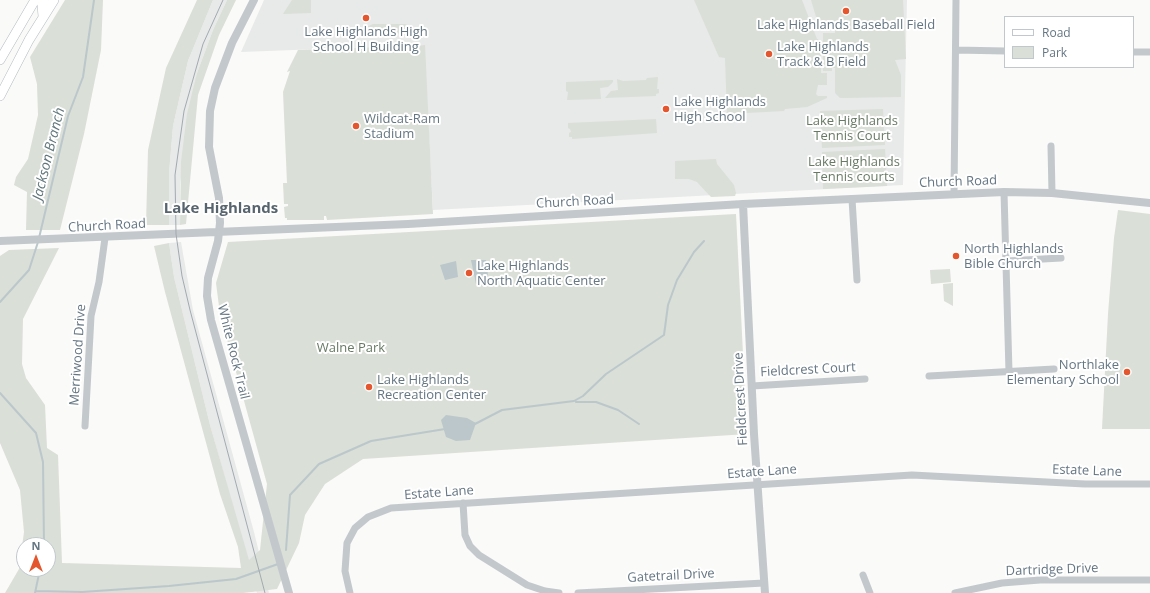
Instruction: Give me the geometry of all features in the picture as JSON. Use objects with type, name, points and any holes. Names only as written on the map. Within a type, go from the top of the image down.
[{"type":"main road","points":[[0,60],[35,0]]},
{"type":"main road","points":[[42,16],[42,5],[44,0]]},
{"type":"main road","points":[[0,96],[18,59],[42,16],[54,0]]},
{"type":"street","name":"White Rock Trail","points":[[254,0],[232,43],[215,88],[210,111],[209,147],[219,198],[220,232],[208,278],[208,296],[211,320],[290,593]]},
{"type":"street","points":[[954,194],[956,0]]},
{"type":"street","points":[[956,50],[1004,51]]},
{"type":"street","points":[[1134,52],[1150,52]]},
{"type":"street","points":[[1051,146],[1052,193]]},
{"type":"street","name":"Church Road","points":[[0,241],[65,240],[408,224],[743,204],[1004,192],[1052,193],[1150,202]]},
{"type":"street","points":[[1004,192],[1007,261],[1006,317],[1009,372]]},
{"type":"street","points":[[852,199],[857,280]]},
{"type":"street","name":"Fieldcrest Drive","points":[[743,204],[752,386],[765,593]]},
{"type":"street","name":"Merriwood Drive","points":[[85,426],[91,316],[99,282],[105,238]]},
{"type":"street","points":[[1007,261],[1060,258]]},
{"type":"street","points":[[929,376],[1054,369]]},
{"type":"street","name":"Fieldcrest Court","points":[[752,386],[865,379]]},
{"type":"street","name":"Estate Lane","points":[[350,593],[344,571],[347,543],[355,528],[368,517],[377,512],[391,508],[758,484],[912,476],[1085,484],[1150,484]]},
{"type":"street","points":[[463,503],[465,535],[470,546],[479,555],[528,585],[545,591],[559,593]]},
{"type":"street","points":[[863,575],[870,593]]},
{"type":"street","name":"Dartridge Drive","points":[[956,593],[1002,583],[1040,580],[1150,580]]},
{"type":"street","name":"Gatetrail Drive","points":[[578,593],[764,583]]},
{"type":"shaded area","points":[[213,0],[227,0],[213,30],[197,73],[180,184],[180,225],[169,225],[169,173],[173,126],[188,61]]},
{"type":"shaded area","name":"Lake Highlands High School","points":[[264,0],[907,0],[903,185],[433,210],[424,45],[241,52]]},
{"type":"shaded area","points":[[181,242],[193,310],[254,532],[269,593],[257,593],[210,425],[174,277],[169,243]]},
{"type":"shaded area","points":[[471,260],[486,260],[489,283],[476,284]]},
{"type":"shaded area","points":[[456,261],[458,277],[445,280],[440,265]]},
{"type":"shaded area","points":[[446,415],[467,418],[476,423],[470,440],[456,441],[446,437],[441,420]]},
{"type":"green space","points":[[65,0],[103,0],[101,50],[84,134],[60,230],[26,230],[27,192],[14,185],[16,177],[28,159],[38,115],[37,84],[30,57]]},
{"type":"green space","points":[[197,0],[213,0],[188,61],[173,126],[169,173],[169,225],[146,225],[148,150],[166,68]]},
{"type":"green space","points":[[227,0],[236,0],[219,35],[198,95],[186,224],[180,225],[181,162],[187,114],[197,73],[213,30]]},
{"type":"green space","points":[[292,0],[311,0],[311,13],[283,14]]},
{"type":"green space","name":"Lake Highlands Track & B Field","points":[[694,0],[802,0],[821,50],[821,73],[827,73],[827,85],[818,85],[816,94],[818,96],[827,96],[827,98],[807,107],[785,109],[784,111],[727,114],[725,58],[719,57]]},
{"type":"green space","points":[[811,0],[903,0],[906,59],[895,60],[901,75],[901,97],[840,98],[835,93],[835,68],[832,68],[832,71],[823,71],[823,33],[835,33],[835,28],[820,30]]},
{"type":"green space","points":[[373,24],[405,24],[409,26],[411,30],[409,33],[363,35],[360,33],[362,29]]},
{"type":"green space","name":"Wildcat-Ram Stadium","points":[[425,45],[433,214],[327,220],[326,216],[324,216],[324,220],[287,220],[287,218],[285,218],[284,207],[288,206],[288,204],[284,204],[283,183],[287,183],[283,92],[290,71],[287,72],[298,50]]},
{"type":"green space","points":[[658,77],[657,89],[659,89],[659,93],[656,94],[656,96],[605,98],[611,91],[618,90],[617,79],[623,81],[646,80],[647,78]]},
{"type":"green space","points":[[613,80],[608,87],[600,88],[601,99],[567,100],[568,92],[566,91],[566,82]]},
{"type":"green space","name":"Lake Highlands Tennis Court","points":[[883,109],[885,145],[822,148],[820,111]]},
{"type":"green space","points":[[656,119],[657,133],[572,139],[572,137],[569,137],[569,133],[571,132],[568,128],[568,123]]},
{"type":"green space","name":"Lake Highlands Tennis courts","points":[[885,149],[887,186],[823,189],[822,152]]},
{"type":"green space","points":[[716,159],[717,164],[734,185],[736,193],[735,196],[711,197],[697,182],[689,179],[675,179],[675,161]]},
{"type":"green space","name":"Northlake Elementary School","points":[[1118,210],[1150,214],[1150,429],[1102,429],[1108,314],[1114,238]]},
{"type":"green space","name":"Walne Park","points":[[736,214],[747,434],[363,459],[325,484],[305,515],[299,543],[277,589],[243,593],[5,593],[16,574],[16,577],[56,577],[56,537],[23,537],[20,490],[0,443],[0,256],[9,250],[59,248],[23,319],[22,364],[26,378],[45,405],[47,448],[58,455],[62,563],[241,568],[238,547],[220,494],[165,292],[154,246],[169,243],[174,277],[210,425],[249,560],[260,550],[267,484],[220,314],[216,283],[228,242]]},
{"type":"green space","points":[[950,269],[951,282],[931,284],[930,270]]},
{"type":"green space","points":[[953,283],[953,306],[944,301],[943,284]]},
{"type":"waterway","name":"Jackson Branch","points":[[39,238],[68,116],[83,77],[94,0]]},
{"type":"waterway","points":[[475,424],[502,410],[574,401],[583,396],[606,374],[664,335],[668,305],[677,280],[694,252],[704,241]]},
{"type":"waterway","name":"Jackson Branch","points":[[0,302],[29,270],[38,242]]},
{"type":"waterway","name":"Jackson Branch","points":[[0,393],[36,433],[43,462],[44,537]]},
{"type":"waterway","points":[[576,402],[596,402],[618,410],[639,424]]},
{"type":"waterway","points":[[286,550],[290,495],[319,464],[371,441],[445,429]]},
{"type":"waterway","points":[[36,591],[82,592],[169,586],[236,579],[278,564]]},
{"type":"waterway","name":"Jackson Branch","points":[[35,593],[38,577]]},
{"type":"tram line","points":[[223,0],[203,44],[184,111],[175,175],[176,234],[182,276],[190,310],[265,593]]},
{"type":"place","name":"Lake Highlands Baseball Field","points":[[846,11]]},
{"type":"place","name":"Lake Highlands High School H Building","points":[[366,18]]},
{"type":"place","name":"Lake Highlands Track & B Field","points":[[769,54]]},
{"type":"place","name":"Lake Highlands High School","points":[[666,109]]},
{"type":"place","name":"Wildcat-Ram Stadium","points":[[356,126]]},
{"type":"place","name":"North Highlands Bible Church","points":[[956,256]]},
{"type":"place","name":"Lake Highlands North Aquatic Center","points":[[469,273]]},
{"type":"place","name":"Northlake Elementary School","points":[[1127,372]]},
{"type":"place","name":"Lake Highlands Recreation Center","points":[[369,387]]},
{"type":"district","name":"Lake Highlands","points":[[221,209]]}]
